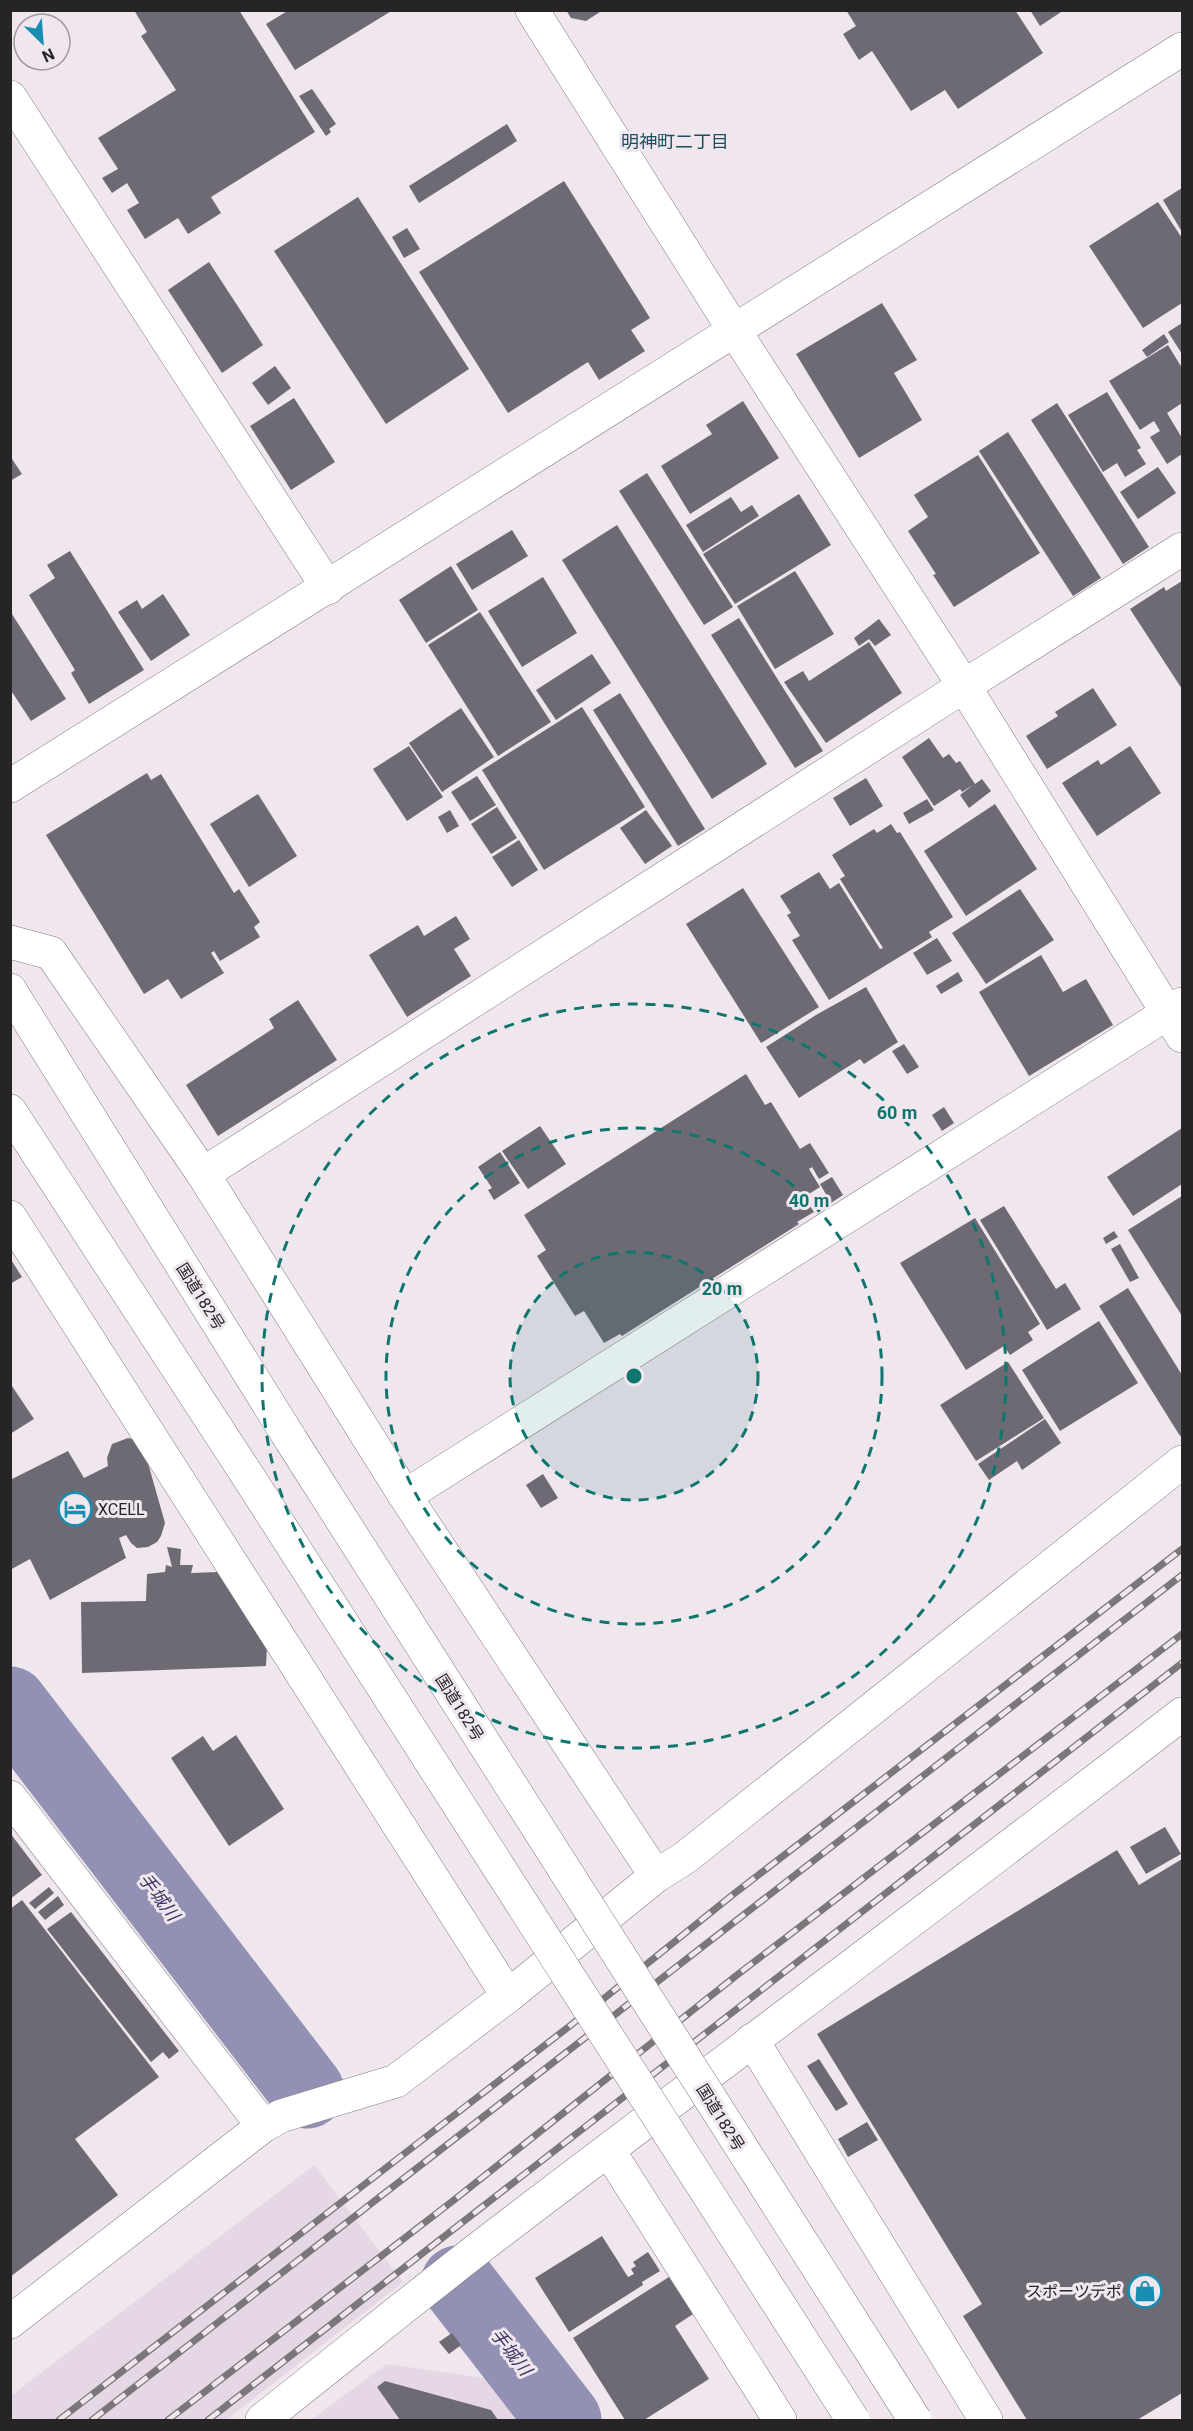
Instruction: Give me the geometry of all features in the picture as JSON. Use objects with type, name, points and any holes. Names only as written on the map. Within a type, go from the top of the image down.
[{"type":"main road","points":[[405,1496],[1178,1018],[734,330],[532,10]]},
{"type":"main road","points":[[10,786],[1182,49]]},
{"type":"main road","points":[[10,97],[328,588]]},
{"type":"main road","points":[[203,1174],[964,686],[1182,549]]},
{"type":"main road","points":[[10,942],[51,953],[203,1174],[405,1496],[656,1876]]},
{"type":"main road","name":"国道182号","points":[[10,990],[291,1440],[915,2421]]},
{"type":"main road","points":[[10,1111],[244,1470],[853,2421]]},
{"type":"main road","points":[[10,1217],[508,1996]]},
{"type":"main road","points":[[10,2322],[272,2121],[396,2081],[508,1996],[656,1876],[686,1857],[1182,1462]]},
{"type":"main road","points":[[261,2421],[499,2233],[752,2040],[968,1880],[1182,1714]]},
{"type":"main road","points":[[10,1797],[272,2121]]},
{"type":"main road","points":[[752,2040],[986,2421]]},
{"type":"main road","points":[[609,2151],[780,2421]]},
{"type":"shaded area","points":[[314,2165],[403,2282],[226,2420],[11,2420],[11,2396]]},
{"type":"shaded area","points":[[387,2364],[489,2379],[517,2420],[311,2420]]},
{"type":"building","points":[[134,10],[239,10],[315,132],[211,197],[221,213],[188,234],[178,218],[145,239],[127,210],[139,203],[127,183],[112,193],[102,178],[118,169],[98,138],[176,90],[141,36],[147,32]]},
{"type":"building","points":[[289,10],[393,10],[295,70],[266,24]]},
{"type":"building","points":[[566,10],[603,10],[586,21],[571,18]]},
{"type":"building","points":[[846,10],[1015,10],[1043,53],[958,109],[945,90],[911,111],[872,51],[859,60],[843,34],[856,26]]},
{"type":"building","points":[[1030,10],[1064,10],[1040,26]]},
{"type":"building","points":[[312,89],[336,124],[329,129],[331,132],[326,136],[299,96]]},
{"type":"building","points":[[507,124],[517,141],[419,203],[409,186]]},
{"type":"building","points":[[564,181],[650,318],[631,330],[645,351],[599,380],[588,362],[508,413],[419,272]]},
{"type":"building","points":[[1182,188],[1182,232],[1163,200]]},
{"type":"building","points":[[358,197],[469,369],[386,424],[274,251]]},
{"type":"building","points":[[1158,202],[1182,238],[1182,303],[1143,328],[1089,246]]},
{"type":"building","points":[[407,228],[420,249],[404,258],[392,237]]},
{"type":"building","points":[[209,262],[263,345],[222,373],[168,290]]},
{"type":"building","points":[[882,303],[917,360],[894,373],[922,420],[859,458],[796,354]]},
{"type":"building","points":[[1182,323],[1182,354],[1168,332]]},
{"type":"building","points":[[1164,334],[1169,342],[1147,357],[1142,350]]},
{"type":"building","points":[[1168,345],[1182,368],[1182,403],[1167,413],[1182,438],[1182,454],[1167,464],[1150,437],[1160,431],[1154,421],[1140,430],[1109,381]]},
{"type":"building","points":[[275,366],[291,388],[268,405],[252,383]]},
{"type":"building","points":[[1107,392],[1141,448],[1137,450],[1146,464],[1125,477],[1117,463],[1103,472],[1068,415]]},
{"type":"building","points":[[294,398],[335,462],[291,490],[250,426]]},
{"type":"building","points":[[743,401],[779,458],[690,514],[661,466],[712,434],[706,425]]},
{"type":"building","points":[[1057,403],[1149,547],[1123,564],[1031,420]]},
{"type":"building","points":[[1008,432],[1101,578],[1073,596],[979,451]]},
{"type":"building","points":[[978,455],[1040,553],[954,607],[908,531],[928,517],[914,495]]},
{"type":"building","points":[[10,456],[22,474],[10,481]]},
{"type":"building","points":[[1158,467],[1176,493],[1138,519],[1120,492]]},
{"type":"building","points":[[647,473],[733,607],[704,625],[619,491]]},
{"type":"building","points":[[799,494],[831,545],[735,604],[703,554]]},
{"type":"building","points":[[731,497],[741,512],[752,505],[759,516],[703,552],[686,525]]},
{"type":"building","points":[[617,525],[767,764],[712,799],[562,560]]},
{"type":"building","points":[[512,530],[528,556],[472,590],[456,564]]},
{"type":"building","points":[[70,551],[144,670],[89,704],[71,673],[75,670],[29,595],[55,578],[47,565]]},
{"type":"building","points":[[451,566],[478,610],[426,643],[399,600]]},
{"type":"building","points":[[795,571],[834,634],[775,669],[737,606]]},
{"type":"building","points":[[543,577],[577,633],[522,667],[488,611]]},
{"type":"building","points":[[1182,581],[1182,689],[1130,609],[1164,587],[1166,591]]},
{"type":"building","points":[[163,594],[190,635],[151,661],[118,612],[137,600],[142,609]]},
{"type":"building","points":[[10,611],[66,699],[31,721],[10,689]]},
{"type":"building","points":[[480,612],[551,722],[498,756],[428,645]]},
{"type":"building","points":[[739,618],[823,751],[795,768],[711,635]]},
{"type":"building","points":[[879,619],[891,635],[875,646],[869,639],[859,646],[854,638]]},
{"type":"building","points":[[869,642],[902,693],[826,743],[784,682],[803,671],[809,681]]},
{"type":"building","points":[[592,654],[611,683],[556,720],[536,690]]},
{"type":"building","points":[[1093,688],[1117,725],[1047,769],[1026,736],[1058,716],[1055,712]]},
{"type":"building","points":[[620,693],[705,829],[678,846],[593,710]]},
{"type":"building","points":[[582,707],[645,807],[544,870],[482,770]]},
{"type":"building","points":[[461,708],[494,757],[442,792],[409,743]]},
{"type":"building","points":[[929,738],[943,758],[949,754],[956,763],[960,761],[975,784],[982,779],[991,791],[969,808],[960,795],[973,785],[962,792],[960,789],[934,806],[902,757]]},
{"type":"building","points":[[409,746],[443,797],[407,821],[373,769]]},
{"type":"building","points":[[1130,746],[1161,793],[1097,836],[1062,783],[1098,760],[1101,765]]},
{"type":"building","points":[[147,773],[151,780],[161,774],[234,893],[239,889],[260,922],[254,927],[260,937],[220,961],[214,951],[211,953],[224,973],[181,999],[168,979],[144,994],[46,835]]},
{"type":"building","points":[[477,776],[496,805],[470,821],[451,792]]},
{"type":"building","points":[[866,778],[883,806],[850,826],[833,798]]},
{"type":"building","points":[[258,794],[297,856],[249,887],[210,824]]},
{"type":"building","points":[[927,799],[934,810],[909,824],[903,813]]},
{"type":"building","points":[[995,804],[1037,869],[966,916],[924,851]]},
{"type":"building","points":[[497,807],[517,838],[491,854],[471,824]]},
{"type":"building","points":[[450,810],[459,826],[447,833],[438,817]]},
{"type":"building","points":[[646,810],[672,846],[645,864],[620,828]]},
{"type":"building","points":[[891,824],[897,833],[900,832],[953,917],[929,932],[932,937],[829,1000],[792,940],[800,936],[787,915],[791,913],[780,896],[819,872],[830,889],[839,883],[880,949],[883,948],[840,879],[845,876],[832,855],[874,829],[877,833]]},
{"type":"building","points":[[519,840],[538,870],[512,887],[492,857]]},
{"type":"building","points":[[743,888],[819,1007],[761,1043],[686,924]]},
{"type":"building","points":[[1020,889],[1054,940],[986,984],[952,933]]},
{"type":"building","points":[[456,916],[470,939],[454,949],[471,976],[407,1017],[369,955],[418,925],[424,936]]},
{"type":"building","points":[[937,938],[952,961],[927,975],[913,953]]},
{"type":"building","points":[[1041,955],[1063,992],[1086,979],[1113,1025],[1029,1076],[979,992]]},
{"type":"building","points":[[958,972],[963,981],[941,994],[936,986]]},
{"type":"building","points":[[866,987],[898,1042],[864,1064],[860,1059],[799,1098],[766,1047]]},
{"type":"building","points":[[298,1000],[337,1060],[218,1136],[186,1085],[274,1028],[269,1019]]},
{"type":"building","points":[[904,1044],[919,1067],[907,1074],[892,1051]]},
{"type":"building","points":[[746,1074],[765,1105],[771,1102],[800,1149],[810,1143],[829,1173],[819,1179],[812,1167],[809,1169],[820,1187],[804,1197],[814,1212],[797,1222],[799,1224],[622,1336],[620,1334],[604,1343],[584,1311],[575,1316],[537,1256],[546,1250],[524,1215]]},
{"type":"building","points":[[944,1107],[954,1123],[942,1131],[932,1115]]},
{"type":"building","points":[[540,1126],[566,1164],[528,1189],[502,1151]]},
{"type":"building","points":[[1182,1128],[1182,1184],[1133,1216],[1107,1177]]},
{"type":"building","points":[[500,1152],[520,1183],[494,1200],[488,1190],[492,1188],[478,1167]]},
{"type":"building","points":[[832,1177],[843,1195],[831,1203],[820,1184]]},
{"type":"building","points":[[1182,1196],[1182,1316],[1128,1230]]},
{"type":"building","points":[[1004,1206],[1056,1289],[1065,1283],[1081,1309],[1047,1330],[980,1220]]},
{"type":"building","points":[[975,1218],[1040,1324],[1028,1332],[1033,1340],[1010,1355],[1004,1346],[966,1370],[900,1263]]},
{"type":"building","points":[[1114,1231],[1118,1237],[1106,1244],[1103,1238]]},
{"type":"building","points":[[1120,1244],[1139,1278],[1130,1282],[1111,1249]]},
{"type":"building","points":[[10,1258],[22,1277],[10,1284]]},
{"type":"building","points":[[1128,1288],[1182,1375],[1182,1435],[1180,1436],[1099,1306]]},
{"type":"building","points":[[1099,1321],[1138,1383],[1060,1431],[1022,1370]]},
{"type":"building","points":[[1008,1362],[1044,1418],[976,1461],[940,1405]]},
{"type":"building","points":[[10,1383],[34,1419],[10,1434]]},
{"type":"building","points":[[1045,1419],[1061,1443],[1022,1470],[1017,1461],[989,1480],[978,1464]]},
{"type":"building","points":[[128,1438],[136,1440],[144,1449],[165,1523],[161,1536],[157,1542],[148,1547],[137,1548],[126,1535],[119,1538],[126,1558],[50,1600],[30,1559],[10,1570],[10,1480],[68,1451],[84,1478],[108,1466],[107,1458],[112,1444]]},
{"type":"building","points":[[543,1474],[558,1498],[541,1508],[526,1485]]},
{"type":"building","points":[[167,1547],[181,1549],[180,1565],[193,1565],[191,1573],[219,1572],[267,1646],[266,1666],[82,1673],[81,1602],[146,1601],[147,1574],[165,1572],[166,1565],[172,1567]]},
{"type":"building","points":[[236,1735],[284,1809],[229,1846],[171,1758],[203,1736],[213,1751]]},
{"type":"building","points":[[1165,1827],[1181,1854],[1146,1874],[1130,1847]]},
{"type":"building","points":[[10,1833],[42,1875],[10,1899]]},
{"type":"building","points":[[1117,1850],[1139,1885],[1182,1859],[1182,2393],[1137,2420],[1027,2420],[963,2316],[982,2304],[817,2034]]},
{"type":"building","points":[[49,1887],[54,1893],[35,1909],[29,1903]]},
{"type":"building","points":[[58,1896],[64,1905],[45,1920],[38,1912]]},
{"type":"building","points":[[22,1900],[159,2077],[75,2139],[118,2195],[10,2277],[10,1909]]},
{"type":"building","points":[[71,1912],[179,2051],[169,2059],[163,2052],[151,2062],[47,1929]]},
{"type":"building","points":[[819,2059],[848,2104],[836,2111],[807,2066]]},
{"type":"building","points":[[867,2122],[878,2140],[848,2157],[838,2139]]},
{"type":"building","points":[[602,2236],[628,2277],[634,2274],[631,2269],[636,2266],[633,2262],[648,2252],[660,2271],[642,2282],[643,2285],[569,2332],[535,2278]]},
{"type":"building","points":[[669,2277],[693,2314],[675,2326],[709,2379],[644,2420],[625,2420],[573,2338]]},
{"type":"building","points":[[452,2333],[461,2345],[449,2354],[439,2342]]},
{"type":"building","points":[[385,2381],[491,2410],[498,2420],[400,2420],[377,2387]]},
{"type":"waterway","name":"手城川","points":[[10,1704],[307,2091]]},
{"type":"waterway","name":"手城川","points":[[458,2283],[564,2420]]},
{"type":"railway","points":[[59,2420],[571,2025],[735,1893],[1182,1549]]},
{"type":"railway","points":[[92,2420],[1182,1575]]},
{"type":"railway","points":[[168,2420],[454,2200],[737,1975],[1182,1634]]},
{"type":"railway","points":[[208,2420],[1182,1663]]},
{"type":"place","name":"XCELL","points":[[75,1509]]},
{"type":"place","name":"スポーツデポ","points":[[1145,2291]]},
{"type":"district","name":"明神町二丁目","points":[[675,142]]}]
